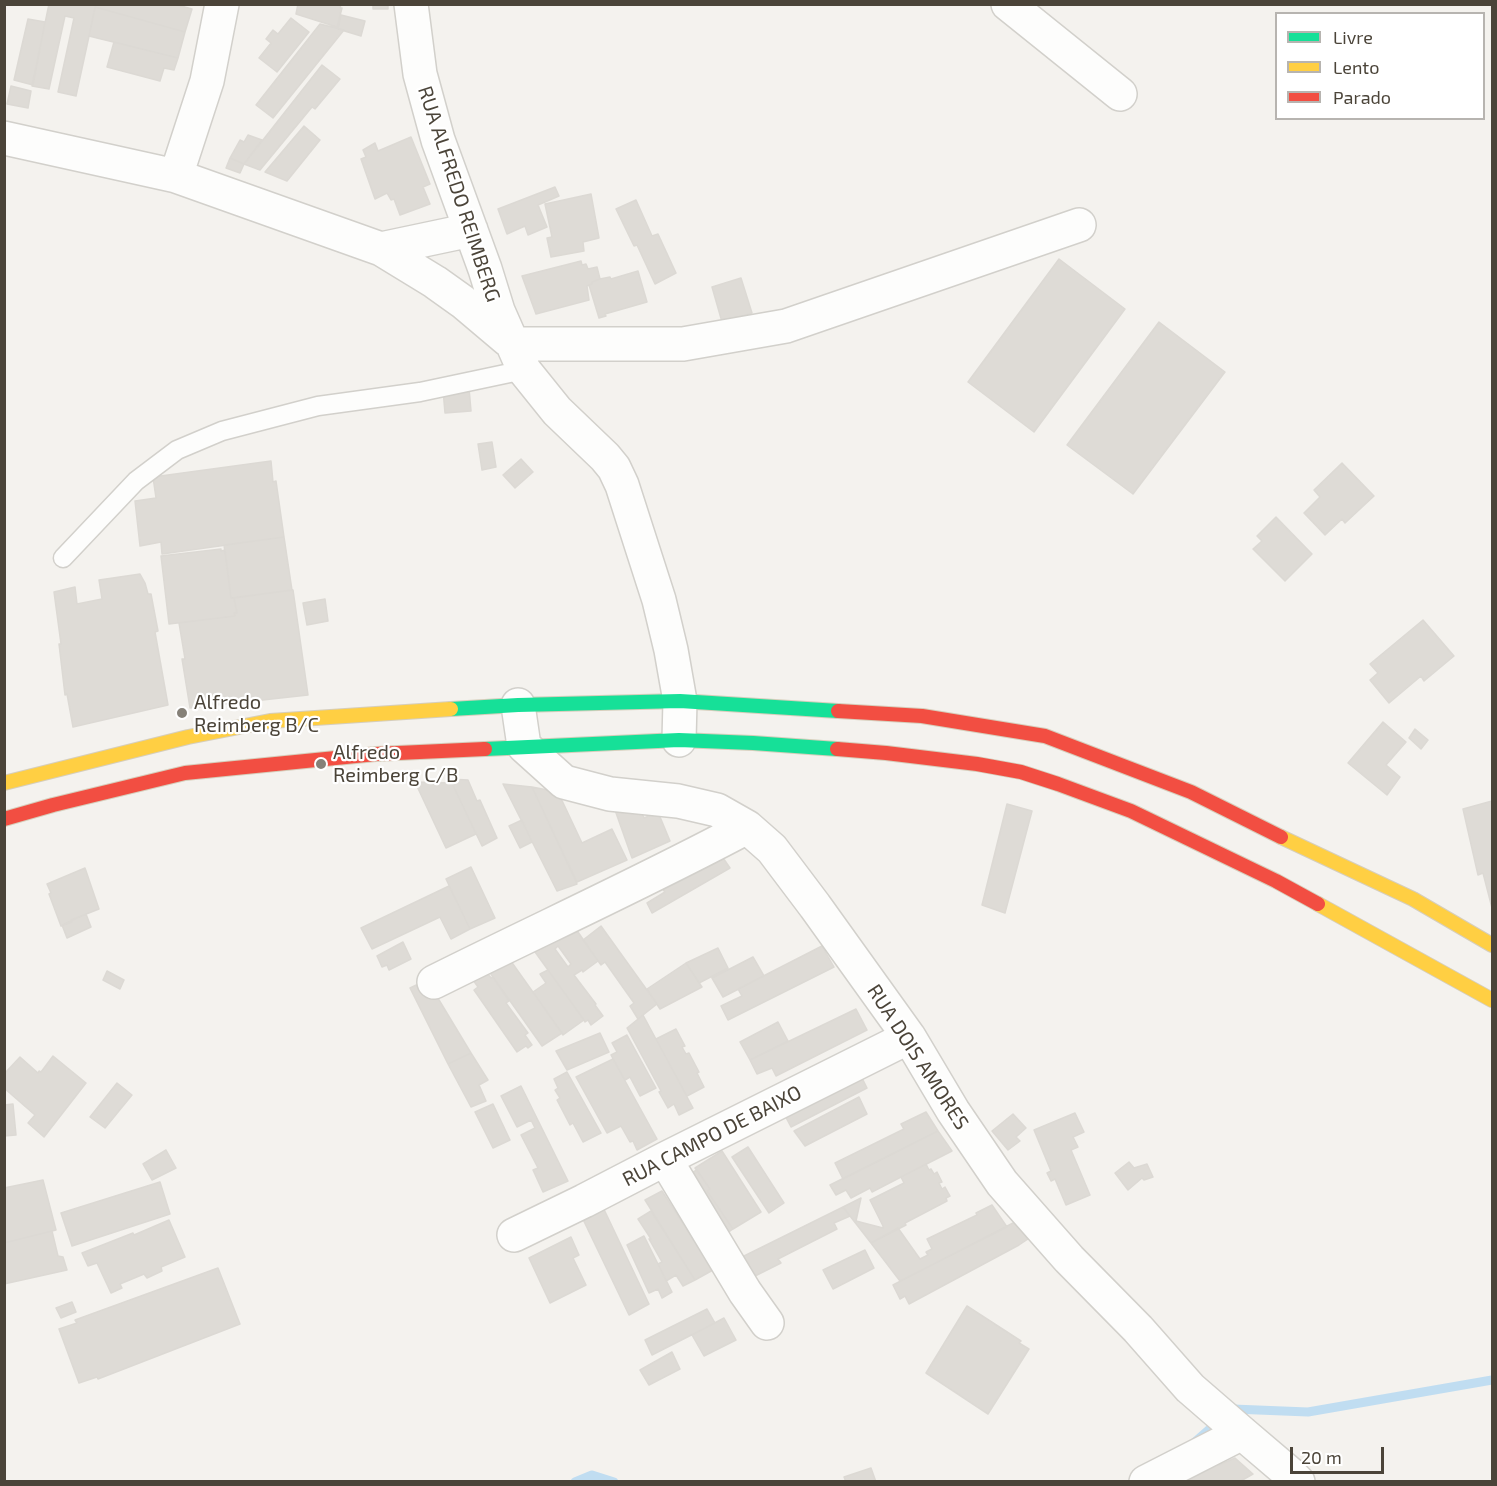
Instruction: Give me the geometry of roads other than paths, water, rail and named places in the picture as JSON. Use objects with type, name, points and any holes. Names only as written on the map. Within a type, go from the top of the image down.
[{"type":"main road","points":[[4,783],[188,737],[270,721],[518,705],[680,701],[922,716],[1046,736],[1113,764],[1191,792],[1305,849],[1413,899],[1492,945]]},
{"type":"main road","points":[[4,819],[185,773],[376,754],[679,740],[886,753],[977,764],[1021,772],[1131,812],[1276,881],[1492,1000]]},
{"type":"street","points":[[176,176],[207,81],[222,4]]},
{"type":"street","name":"RUA ALFREDO REIMBERG","points":[[411,4],[420,74],[438,140],[498,311],[519,357]]},
{"type":"street","points":[[1008,4],[1120,94]]},
{"type":"street","points":[[4,138],[176,176],[381,249],[463,302],[519,357],[557,411],[614,468],[622,485],[659,600],[671,650],[680,701],[679,740]]},
{"type":"street","points":[[519,357],[683,344],[786,326],[1079,225]]},
{"type":"street","points":[[381,249],[471,230]]},
{"type":"street","points":[[518,705],[524,746]]},
{"type":"street","name":"RUA DOIS AMORES","points":[[524,746],[564,782],[610,794],[678,801],[717,810],[747,827],[772,849],[909,1037],[953,1111],[1002,1183],[1069,1259],[1138,1329],[1190,1388],[1298,1482]]},
{"type":"street","points":[[434,982],[626,890],[747,827]]},
{"type":"street","name":"RUA CAMPO DE BAIXO","points":[[514,1235],[909,1037]]},
{"type":"street","points":[[665,1159],[745,1292],[767,1323]]},
{"type":"street","points":[[1146,1482],[1242,1433]]},
{"type":"lane","points":[[63,558],[136,481],[177,450],[222,431],[318,406],[420,392],[519,357]]},
{"type":"waterway","points":[[1229,1412],[1233,1409],[1308,1412],[1492,1380]]},
{"type":"waterway","points":[[1195,1442],[1219,1421]]},
{"type":"waterway","points":[[575,1482],[592,1475],[614,1482]]},
{"type":"place","name":"Alfredo Reimberg B/C","points":[[182,713]]},
{"type":"place","name":"Alfredo Reimberg C/B","points":[[321,764]]}]
